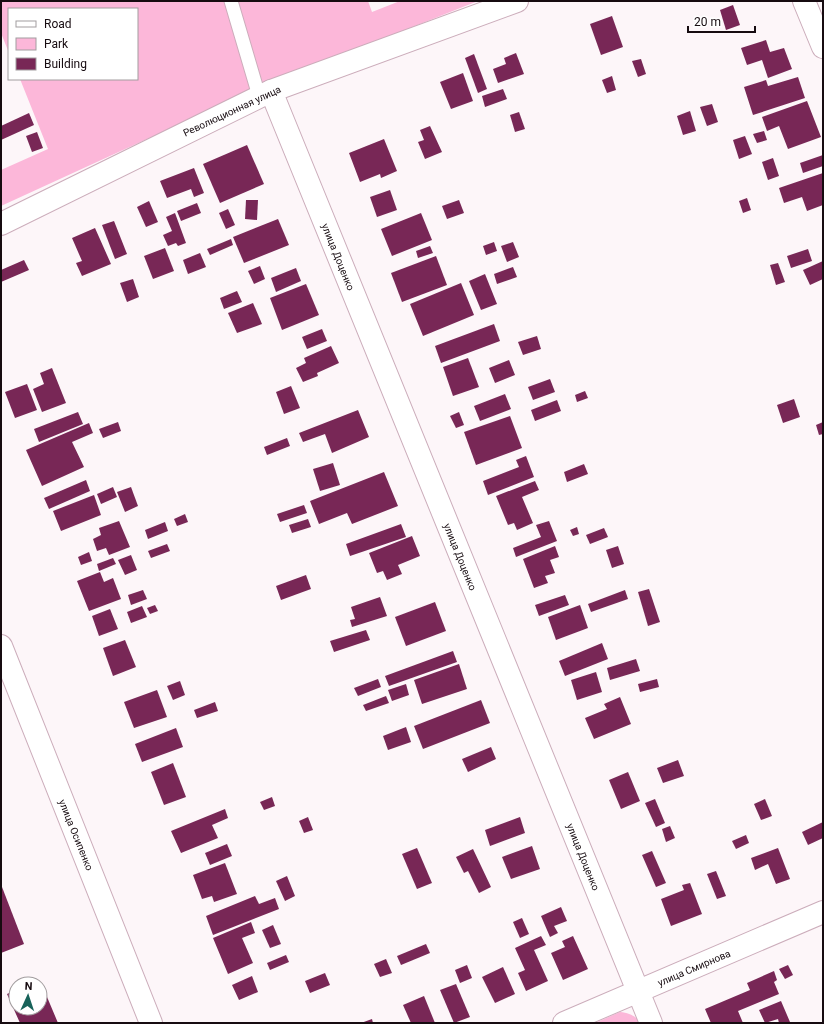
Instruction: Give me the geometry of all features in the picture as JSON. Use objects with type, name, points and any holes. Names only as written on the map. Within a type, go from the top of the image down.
[{"type":"street","name":"Революционная улица","points":[[1,224],[265,94],[517,1]]},
{"type":"street","points":[[804,1],[823,47]]},
{"type":"street","name":"улица Доценко","points":[[265,94],[651,1023]]},
{"type":"street","name":"улица Осипенко","points":[[1,646],[151,1023]]},
{"type":"street","name":"улица Смирнова","points":[[564,1023],[823,912]]},
{"type":"lane","points":[[231,1],[265,94]]},
{"type":"green space","points":[[1,1],[368,1],[372,12],[400,1],[478,1],[256,89],[1,206],[1,170],[48,149],[20,80],[138,80],[138,8],[8,8],[8,50],[1,33]]},
{"type":"green space","points":[[620,1012],[632,1015],[642,1023],[595,1023]]},
{"type":"building","points":[[733,5],[740,25],[726,30],[720,10]]},
{"type":"building","points":[[612,16],[623,47],[601,55],[590,24]]},
{"type":"building","points":[[766,40],[770,52],[784,48],[792,69],[768,78],[762,60],[747,65],[741,48]]},
{"type":"building","points":[[516,53],[524,74],[498,83],[493,69],[506,64],[504,58]]},
{"type":"building","points":[[474,54],[487,89],[478,93],[465,58]]},
{"type":"building","points":[[641,59],[646,74],[638,77],[632,61]]},
{"type":"building","points":[[463,73],[473,101],[451,109],[440,82]]},
{"type":"building","points":[[612,76],[616,90],[607,93],[602,80]]},
{"type":"building","points":[[798,77],[805,98],[753,115],[744,87],[766,80],[768,86]]},
{"type":"building","points":[[503,89],[507,99],[485,107],[482,96]]},
{"type":"building","points":[[807,101],[821,137],[788,149],[779,126],[767,131],[762,117]]},
{"type":"building","points":[[712,104],[718,122],[707,126],[700,107]]},
{"type":"building","points":[[690,111],[696,131],[683,135],[677,116]]},
{"type":"building","points":[[519,112],[525,129],[515,132],[510,115]]},
{"type":"building","points":[[29,113],[34,125],[1,140],[1,126]]},
{"type":"building","points":[[430,126],[442,152],[425,159],[418,142],[424,140],[420,130]]},
{"type":"building","points":[[764,131],[767,140],[757,143],[753,134]]},
{"type":"building","points":[[37,132],[43,148],[32,152],[26,136]]},
{"type":"building","points":[[745,136],[752,154],[739,159],[733,140]]},
{"type":"building","points":[[384,139],[397,171],[381,178],[380,174],[360,182],[349,153]]},
{"type":"building","points":[[247,145],[264,184],[220,203],[203,164]]},
{"type":"building","points":[[823,155],[823,166],[803,173],[800,163]]},
{"type":"building","points":[[773,158],[779,176],[768,180],[762,162]]},
{"type":"building","points":[[194,168],[204,193],[194,197],[191,189],[167,198],[160,181]]},
{"type":"building","points":[[823,173],[823,205],[807,211],[802,197],[784,203],[779,188]]},
{"type":"building","points":[[390,190],[397,210],[377,217],[370,197]]},
{"type":"building","points":[[747,198],[751,210],[743,213],[739,201]]},
{"type":"building","points":[[246,200],[258,200],[257,220],[245,219]]},
{"type":"building","points":[[459,200],[464,213],[447,219],[442,206]]},
{"type":"building","points":[[149,201],[158,222],[146,227],[137,207]]},
{"type":"building","points":[[197,203],[201,213],[181,221],[177,211]]},
{"type":"building","points":[[228,209],[235,225],[226,229],[219,213]]},
{"type":"building","points":[[175,213],[186,243],[178,246],[176,243],[168,246],[163,235],[172,231],[166,217]]},
{"type":"building","points":[[421,213],[432,240],[392,256],[381,229]]},
{"type":"building","points":[[278,219],[289,245],[244,263],[233,237]]},
{"type":"building","points":[[114,221],[127,254],[115,259],[102,225]]},
{"type":"building","points":[[95,228],[111,264],[82,276],[76,263],[82,261],[72,238]]},
{"type":"building","points":[[231,239],[233,245],[210,255],[207,249]]},
{"type":"building","points":[[494,242],[497,251],[486,255],[483,246]]},
{"type":"building","points":[[513,242],[519,257],[507,262],[501,246]]},
{"type":"building","points":[[430,246],[433,253],[418,258],[416,251]]},
{"type":"building","points":[[165,248],[174,271],[153,279],[144,256]]},
{"type":"building","points":[[808,249],[812,261],[791,268],[787,256]]},
{"type":"building","points":[[200,253],[206,267],[188,274],[183,260]]},
{"type":"building","points":[[436,256],[447,285],[402,302],[391,273]]},
{"type":"building","points":[[24,260],[29,270],[1,282],[1,270]]},
{"type":"building","points":[[823,261],[823,279],[810,285],[803,270]]},
{"type":"building","points":[[778,263],[785,282],[776,285],[770,265]]},
{"type":"building","points":[[260,266],[265,279],[254,284],[248,271]]},
{"type":"building","points":[[513,267],[517,277],[497,284],[494,274]]},
{"type":"building","points":[[296,268],[301,281],[276,292],[271,278]]},
{"type":"building","points":[[485,274],[497,304],[481,310],[469,281]]},
{"type":"building","points":[[133,279],[139,297],[127,302],[120,283]]},
{"type":"building","points":[[461,283],[474,315],[423,336],[410,304]]},
{"type":"building","points":[[306,284],[319,315],[282,330],[270,298]]},
{"type":"building","points":[[237,291],[242,302],[224,309],[220,298]]},
{"type":"building","points":[[253,303],[262,324],[237,333],[228,313]]},
{"type":"building","points":[[494,324],[500,341],[441,363],[435,346]]},
{"type":"building","points":[[322,329],[327,341],[307,349],[302,337]]},
{"type":"building","points":[[537,336],[541,349],[523,355],[518,342]]},
{"type":"building","points":[[331,346],[339,363],[317,373],[318,376],[303,382],[296,368],[306,363],[304,358]]},
{"type":"building","points":[[468,358],[479,387],[453,396],[443,367]]},
{"type":"building","points":[[509,360],[515,375],[495,383],[489,368]]},
{"type":"building","points":[[52,368],[66,403],[42,412],[33,389],[44,384],[40,373]]},
{"type":"building","points":[[550,379],[555,392],[533,400],[528,387]]},
{"type":"building","points":[[27,384],[37,410],[15,418],[5,392]]},
{"type":"building","points":[[291,386],[300,408],[284,414],[276,392]]},
{"type":"building","points":[[585,391],[588,398],[577,402],[575,395]]},
{"type":"building","points":[[505,394],[511,409],[480,421],[474,406]]},
{"type":"building","points":[[794,399],[800,417],[783,423],[777,405]]},
{"type":"building","points":[[557,400],[561,411],[535,421],[531,410]]},
{"type":"building","points":[[358,410],[369,437],[332,453],[325,434],[303,442],[299,433]]},
{"type":"building","points":[[78,412],[83,424],[39,442],[34,429]]},
{"type":"building","points":[[459,412],[464,425],[456,428],[450,416]]},
{"type":"building","points":[[510,416],[522,448],[476,465],[464,432]]},
{"type":"building","points":[[118,422],[121,431],[103,438],[99,429]]},
{"type":"building","points":[[823,422],[823,434],[819,435],[816,425]]},
{"type":"building","points":[[89,423],[93,433],[72,442],[84,467],[42,486],[26,450]]},
{"type":"building","points":[[287,438],[290,446],[267,455],[264,447]]},
{"type":"building","points":[[526,456],[534,477],[488,495],[483,481],[519,467],[516,460]]},
{"type":"building","points":[[333,463],[340,485],[320,491],[313,469]]},
{"type":"building","points":[[584,464],[588,474],[567,482],[564,472]]},
{"type":"building","points":[[384,472],[398,506],[352,524],[347,513],[319,524],[310,501]]},
{"type":"building","points":[[86,480],[90,491],[49,509],[44,498]]},
{"type":"building","points":[[535,481],[539,490],[522,497],[533,523],[517,530],[514,523],[508,525],[496,496]]},
{"type":"building","points":[[113,487],[117,497],[101,504],[97,494]]},
{"type":"building","points":[[131,487],[138,506],[125,512],[117,492]]},
{"type":"building","points":[[94,495],[101,515],[61,531],[53,511]]},
{"type":"building","points":[[304,505],[307,513],[280,522],[277,514]]},
{"type":"building","points":[[185,514],[188,522],[177,526],[174,519]]},
{"type":"building","points":[[308,519],[311,527],[292,533],[289,525]]},
{"type":"building","points":[[119,521],[130,547],[109,555],[106,548],[97,551],[93,539],[101,535],[99,528]]},
{"type":"building","points":[[549,521],[557,541],[516,557],[513,548],[541,537],[536,525]]},
{"type":"building","points":[[165,522],[168,531],[148,539],[145,530]]},
{"type":"building","points":[[401,524],[406,537],[350,556],[346,544]]},
{"type":"building","points":[[577,527],[579,534],[573,536],[570,530]]},
{"type":"building","points":[[604,528],[608,537],[590,544],[586,535]]},
{"type":"building","points":[[412,536],[420,556],[398,565],[402,574],[387,580],[383,571],[377,573],[369,553]]},
{"type":"building","points":[[167,544],[170,551],[151,558],[148,551]]},
{"type":"building","points":[[555,546],[559,557],[550,560],[555,573],[545,576],[548,583],[534,588],[523,559]]},
{"type":"building","points":[[618,546],[624,564],[612,568],[606,550]]},
{"type":"building","points":[[89,552],[92,561],[81,565],[78,557]]},
{"type":"building","points":[[131,555],[137,570],[125,575],[118,560]]},
{"type":"building","points":[[113,558],[116,564],[99,571],[97,564]]},
{"type":"building","points":[[100,572],[104,582],[113,578],[121,599],[89,611],[77,581]]},
{"type":"building","points":[[306,575],[311,589],[281,600],[276,586]]},
{"type":"building","points":[[649,589],[660,622],[648,626],[638,592]]},
{"type":"building","points":[[143,590],[147,599],[131,605],[128,595]]},
{"type":"building","points":[[625,590],[628,599],[591,612],[588,604]]},
{"type":"building","points":[[565,595],[569,605],[539,616],[535,605]]},
{"type":"building","points":[[380,597],[387,616],[352,627],[350,620],[355,619],[351,607]]},
{"type":"building","points":[[435,602],[446,631],[406,646],[395,617]]},
{"type":"building","points":[[155,605],[158,611],[150,614],[147,608]]},
{"type":"building","points":[[580,605],[588,628],[556,640],[548,617]]},
{"type":"building","points":[[142,606],[147,617],[131,623],[127,612]]},
{"type":"building","points":[[110,609],[118,629],[99,636],[92,616]]},
{"type":"building","points":[[366,630],[370,640],[334,652],[330,641]]},
{"type":"building","points":[[125,640],[136,667],[113,676],[103,648]]},
{"type":"building","points":[[602,643],[608,659],[565,676],[559,661]]},
{"type":"building","points":[[453,651],[457,662],[389,686],[385,676]]},
{"type":"building","points":[[636,659],[640,671],[610,680],[607,668]]},
{"type":"building","points":[[459,664],[467,689],[422,704],[414,680]]},
{"type":"building","points":[[596,672],[602,692],[577,700],[571,680]]},
{"type":"building","points":[[378,679],[381,687],[358,696],[354,688]]},
{"type":"building","points":[[657,679],[659,687],[640,692],[638,684]]},
{"type":"building","points":[[180,681],[185,695],[173,700],[167,686]]},
{"type":"building","points":[[406,684],[409,695],[392,701],[388,690]]},
{"type":"building","points":[[157,690],[167,717],[134,728],[124,702]]},
{"type":"building","points":[[386,696],[389,703],[366,711],[363,705]]},
{"type":"building","points":[[620,697],[631,724],[594,739],[585,718],[607,709],[604,704]]},
{"type":"building","points":[[481,700],[490,723],[423,749],[414,726]]},
{"type":"building","points":[[215,702],[218,711],[197,718],[194,710]]},
{"type":"building","points":[[406,727],[411,742],[388,750],[383,736]]},
{"type":"building","points":[[176,728],[183,747],[142,762],[135,744]]},
{"type":"building","points":[[491,747],[496,759],[468,772],[462,759]]},
{"type":"building","points":[[678,760],[684,776],[663,783],[657,768]]},
{"type":"building","points":[[173,763],[186,797],[164,805],[151,772]]},
{"type":"building","points":[[628,772],[640,801],[621,809],[609,780]]},
{"type":"building","points":[[272,797],[275,806],[264,810],[260,802]]},
{"type":"building","points":[[655,799],[665,823],[656,827],[645,803]]},
{"type":"building","points":[[765,799],[772,816],[761,820],[754,804]]},
{"type":"building","points":[[225,809],[228,818],[212,825],[218,838],[181,853],[171,831]]},
{"type":"building","points":[[308,817],[313,830],[304,833],[299,821]]},
{"type":"building","points":[[520,817],[525,833],[490,846],[485,830]]},
{"type":"building","points":[[823,822],[823,838],[808,845],[802,832]]},
{"type":"building","points":[[670,826],[675,838],[666,842],[662,829]]},
{"type":"building","points":[[746,835],[749,843],[736,849],[732,841]]},
{"type":"building","points":[[227,844],[232,856],[210,865],[205,853]]},
{"type":"building","points":[[532,846],[540,869],[511,879],[502,857]]},
{"type":"building","points":[[417,848],[432,883],[417,889],[402,854]]},
{"type":"building","points":[[778,848],[790,879],[776,884],[768,864],[755,870],[751,858]]},
{"type":"building","points":[[473,849],[491,887],[479,893],[468,871],[464,873],[456,857]]},
{"type":"building","points":[[652,851],[666,883],[656,887],[642,855]]},
{"type":"building","points":[[225,863],[237,894],[214,902],[212,896],[202,899],[193,875]]},
{"type":"building","points":[[716,871],[726,896],[717,899],[707,874]]},
{"type":"building","points":[[287,876],[295,896],[285,901],[276,881]]},
{"type":"building","points":[[690,883],[702,914],[671,926],[661,899],[684,890],[682,885]]},
{"type":"building","points":[[2,887],[24,944],[1,953],[1,888]]},
{"type":"building","points":[[255,896],[259,904],[275,898],[279,909],[213,935],[206,916]]},
{"type":"building","points":[[561,907],[567,921],[554,926],[558,933],[550,937],[541,916]]},
{"type":"building","points":[[522,918],[529,934],[520,938],[513,922]]},
{"type":"building","points":[[251,922],[255,933],[242,938],[253,963],[228,974],[213,938]]},
{"type":"building","points":[[273,925],[281,944],[270,948],[262,930]]},
{"type":"building","points":[[541,936],[546,945],[534,950],[548,981],[526,991],[518,973],[525,970],[515,948]]},
{"type":"building","points":[[573,936],[588,969],[563,980],[551,953],[565,947],[562,941]]},
{"type":"building","points":[[426,944],[430,953],[401,965],[397,956]]},
{"type":"building","points":[[286,955],[289,962],[270,970],[267,963]]},
{"type":"building","points":[[386,959],[392,973],[380,977],[374,964]]},
{"type":"building","points":[[467,965],[472,978],[460,983],[455,970]]},
{"type":"building","points":[[788,965],[793,975],[785,979],[779,969]]},
{"type":"building","points":[[503,967],[515,994],[495,1003],[482,977]]},
{"type":"building","points":[[774,971],[777,980],[774,982],[779,994],[738,1011],[743,1023],[711,1023],[705,1009],[750,990],[747,983]]},
{"type":"building","points":[[325,973],[330,985],[310,993],[305,981]]},
{"type":"building","points":[[252,976],[258,992],[239,1000],[232,985]]},
{"type":"building","points":[[456,984],[470,1017],[454,1023],[440,990]]},
{"type":"building","points":[[424,996],[435,1023],[411,1023],[403,1005]]},
{"type":"building","points":[[48,999],[58,1023],[20,1023],[17,1016],[48,1016]]},
{"type":"building","points":[[781,1001],[790,1022],[779,1023],[778,1019],[765,1023],[759,1010]]},
{"type":"building","points":[[372,1019],[373,1023],[361,1023]]}]
